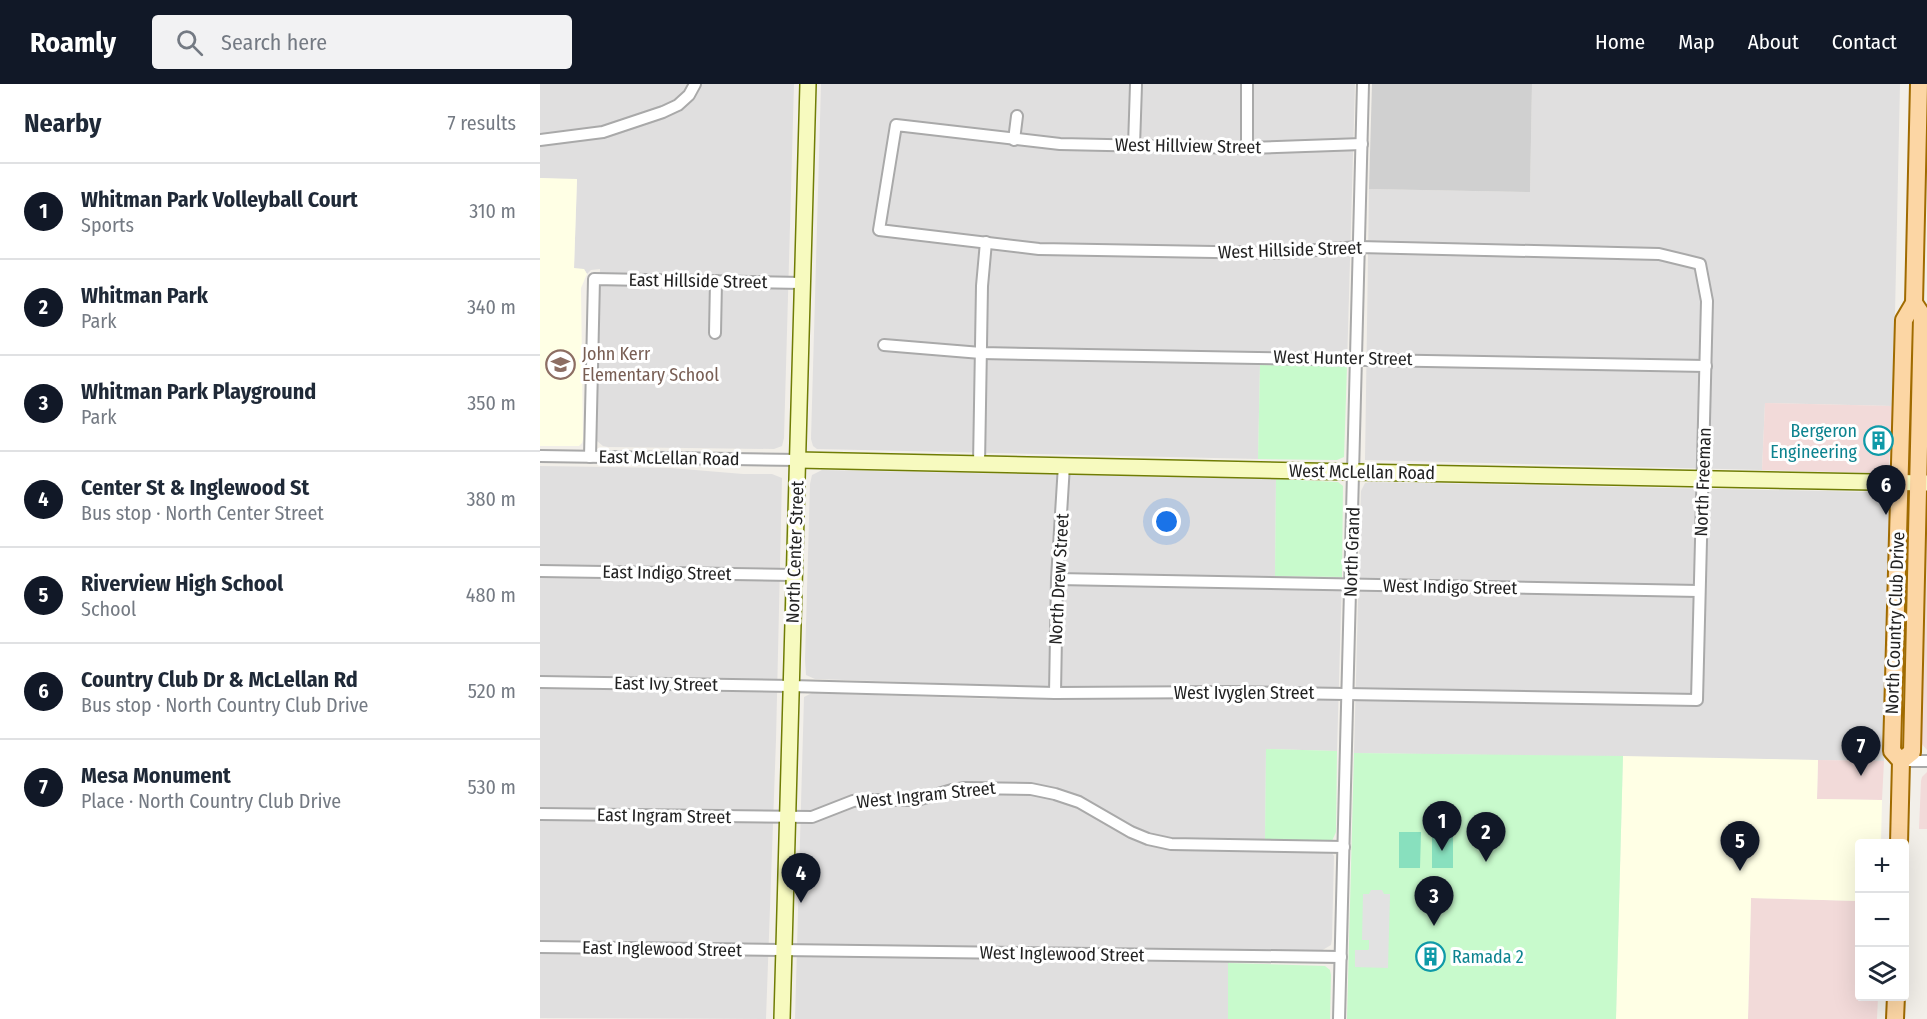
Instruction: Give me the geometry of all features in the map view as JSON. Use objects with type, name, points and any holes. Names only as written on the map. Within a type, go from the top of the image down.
[{"type":"main road","name":"North Country Club Drive","points":[[1899,839],[1901,761],[1892,751],[1899,483],[1904,320],[1914,303],[1919,84]]},
{"type":"main road","name":"North Country Club Drive","points":[[1901,761],[1911,752],[1923,483],[1922,315],[1914,303]]},
{"type":"main road","points":[[1896,1001],[1896,1019]]},
{"type":"street","points":[[540,140],[603,132],[663,112],[678,105],[689,95],[695,84]]},
{"type":"street","name":"North Center Street","points":[[782,1019],[808,84]]},
{"type":"street","points":[[1247,84],[1247,148]]},
{"type":"street","name":"North Grand","points":[[1339,1019],[1363,84]]},
{"type":"street","points":[[1134,146],[1136,85]]},
{"type":"street","points":[[1014,140],[1017,116]]},
{"type":"street","name":"West Hillview Street","points":[[879,230],[896,125],[1060,144],[1247,148],[1362,144]]},
{"type":"street","name":"West Hillside Street","points":[[879,230],[1039,249],[1263,253],[1359,247],[1659,254],[1700,264]]},
{"type":"street","points":[[979,464],[982,286],[986,242]]},
{"type":"street","name":"North Freeman","points":[[1697,700],[1707,302],[1700,264]]},
{"type":"street","name":"East Hillside Street","points":[[590,457],[594,279],[802,283]]},
{"type":"street","points":[[715,333],[716,281]]},
{"type":"street","name":"West Hunter Street","points":[[884,345],[981,353],[1706,366]]},
{"type":"street","name":"East McLellan Road","points":[[540,456],[798,460]]},
{"type":"street","name":"West McLellan Road","points":[[798,460],[1923,483]]},
{"type":"street","name":"North Drew Street","points":[[1055,693],[1057,579],[1064,465]]},
{"type":"street","name":"East Indigo Street","points":[[540,571],[794,575]]},
{"type":"street","name":"West Indigo Street","points":[[1057,579],[1699,591]]},
{"type":"street","name":"East Ivy Street","points":[[540,681],[791,686]]},
{"type":"street","name":"West Ivyglen Street","points":[[791,686],[1055,693],[1231,692],[1697,700]]},
{"type":"street","points":[[1901,761],[1927,761]]},
{"type":"street","name":"West Ingram Street","points":[[787,818],[812,817],[861,800],[908,801],[965,788],[1022,788],[1055,794],[1079,802],[1131,832],[1148,839],[1171,844],[1344,847]]},
{"type":"street","name":"East Ingram Street","points":[[540,814],[787,818]]},
{"type":"street","name":"East Inglewood Street","points":[[540,947],[784,951]]},
{"type":"street","name":"West Inglewood Street","points":[[784,951],[1341,957]]},
{"type":"shaded area","points":[[540,84],[794,84],[782,446],[774,449],[608,447],[597,441],[600,269],[591,270],[587,274],[584,269],[574,269],[577,180],[540,178]]},
{"type":"shaded area","points":[[821,84],[1355,84],[1347,366],[1260,365],[1258,459],[817,449],[813,446],[811,439]]},
{"type":"shaded area","points":[[1372,84],[1532,84],[1530,192],[1369,189]]},
{"type":"shaded area","points":[[1532,84],[1900,84],[1893,406],[1765,403],[1762,470],[1365,460],[1369,189],[1530,192]]},
{"type":"shaded area","name":"John Kerr Elementary School","points":[[540,178],[577,179],[574,268],[584,269],[587,274],[581,288],[583,439],[579,446],[540,446]]},
{"type":"shaded area","points":[[1765,403],[1893,406],[1889,467],[1883,472],[1876,473],[1762,470]]},
{"type":"shaded area","points":[[540,466],[671,468],[772,474],[782,478],[766,1019],[540,1018]]},
{"type":"shaded area","points":[[822,470],[1276,479],[1275,576],[1342,577],[1337,751],[1266,749],[1265,849],[1329,851],[1332,853],[1334,856],[1331,945],[1321,951],[1229,950],[1228,1019],[795,1019],[804,697],[812,693],[997,699],[996,685],[815,679],[806,675],[810,484],[812,475]]},
{"type":"shaded area","points":[[1365,483],[1874,492],[1887,496],[1890,505],[1884,761],[1354,753],[1361,491]]},
{"type":"shaded area","points":[[1927,504],[1927,750],[1921,743],[1920,737]]},
{"type":"shaded area","points":[[1623,756],[1818,760],[1817,799],[1882,800],[1881,839],[1855,839],[1855,901],[1751,898],[1748,1019],[1616,1019]]},
{"type":"shaded area","points":[[1818,760],[1884,761],[1882,800],[1817,799]]},
{"type":"shaded area","points":[[1927,772],[1927,829],[1919,829],[1921,781]]},
{"type":"shaded area","points":[[1371,890],[1382,890],[1384,894],[1390,894],[1388,968],[1355,967],[1355,950],[1369,949],[1369,940],[1362,940],[1363,894],[1369,894]]},
{"type":"shaded area","points":[[1751,898],[1855,901],[1855,1001],[1878,1001],[1877,1019],[1748,1019]]},
{"type":"green space","points":[[1260,365],[1347,366],[1344,457],[1337,460],[1258,459]]},
{"type":"green space","points":[[1276,479],[1338,482],[1343,486],[1342,577],[1275,576]]},
{"type":"green space","points":[[1266,749],[1337,751],[1336,832],[1332,841],[1265,841]]},
{"type":"green space","points":[[1354,753],[1623,756],[1616,1019],[1347,1019]]},
{"type":"green space","points":[[1399,832],[1421,832],[1420,868],[1399,868]]},
{"type":"green space","points":[[1432,834],[1453,834],[1453,868],[1432,868]]},
{"type":"green space","points":[[1228,963],[1325,966],[1330,970],[1331,975],[1330,1019],[1228,1019]]},
{"type":"place","name":"John Kerr Elementary School","points":[[561,364]]},
{"type":"place","name":"Bergeron Engineering","points":[[1878,441]]},
{"type":"place","name":"Country Club Dr & McLellan Rd","points":[[1886,515]]},
{"type":"place","name":"Mesa Monument","points":[[1861,776]]},
{"type":"place","name":"Whitman Park Volleyball Court","points":[[1442,851]]},
{"type":"place","name":"Whitman Park","points":[[1486,862]]},
{"type":"place","name":"Riverview High School","points":[[1740,871]]},
{"type":"place","name":"Center St & Inglewood St","points":[[801,903]]},
{"type":"place","name":"Whitman Park Playground","points":[[1434,926]]},
{"type":"place","name":"Ramada 2","points":[[1431,957]]}]
